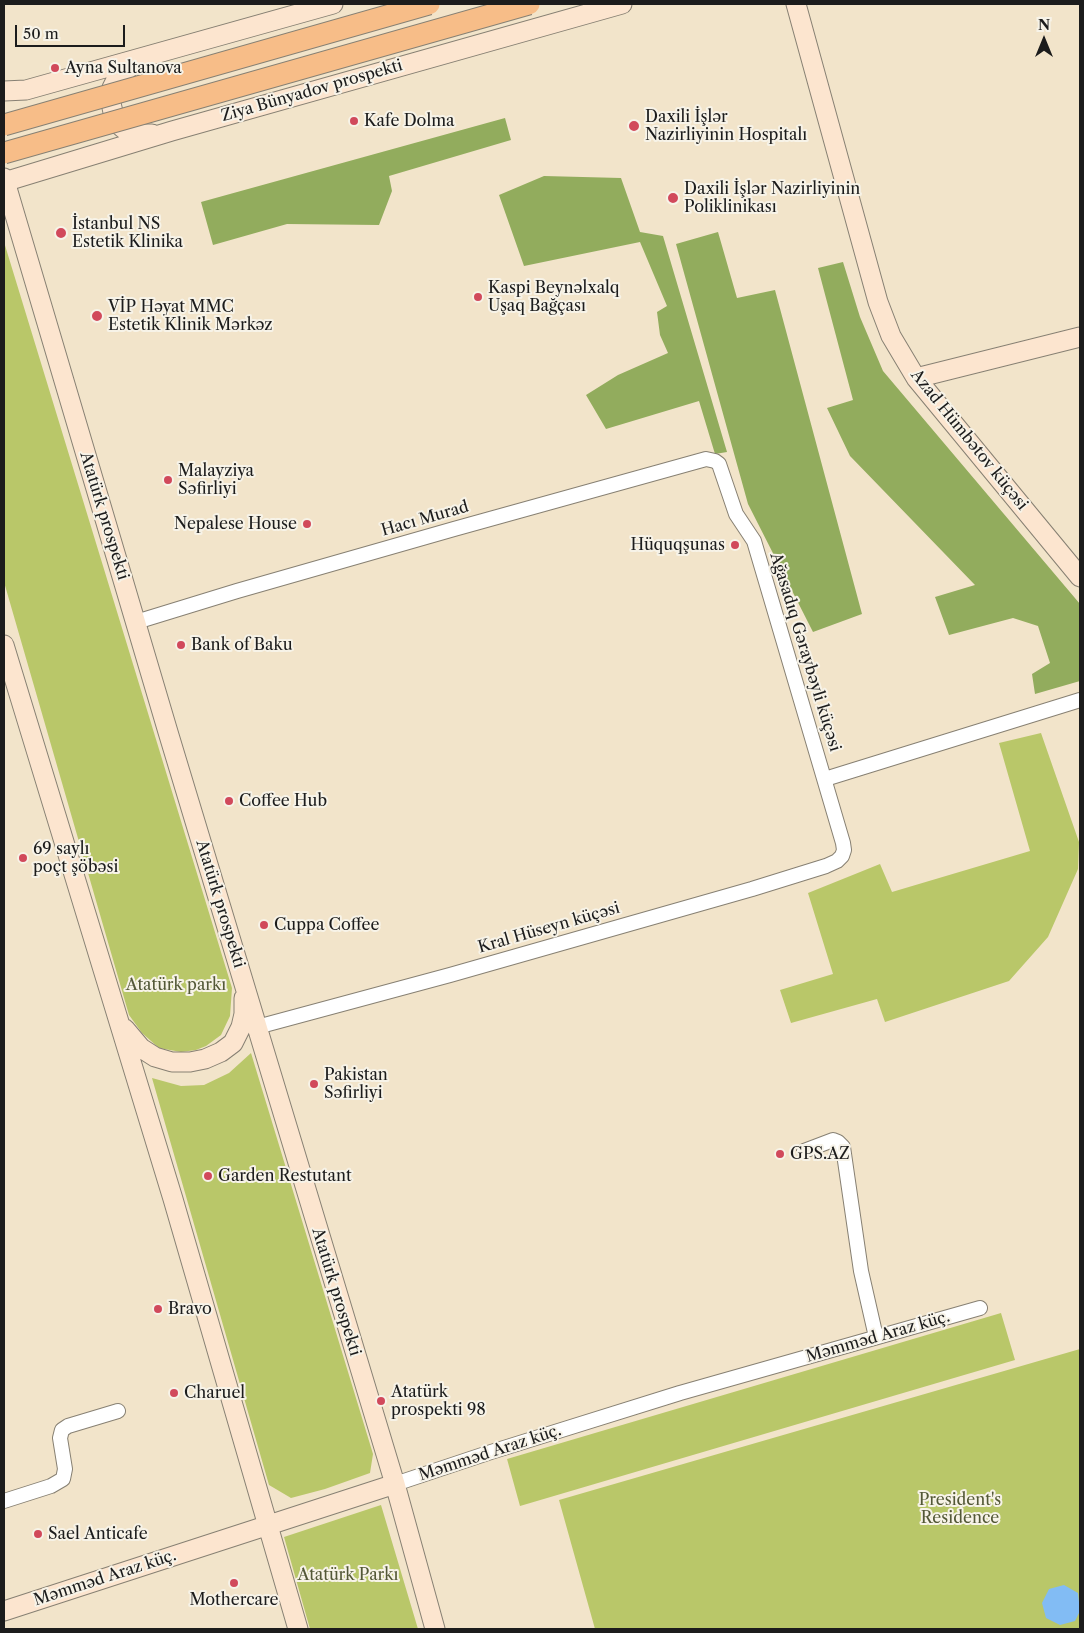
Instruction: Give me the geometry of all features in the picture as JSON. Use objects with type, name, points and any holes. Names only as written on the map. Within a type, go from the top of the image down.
[{"type":"main road","points":[[4,91],[26,90],[333,4]]},
{"type":"main road","points":[[4,125],[429,4]]},
{"type":"main road","name":"Ziya Bünyadov prospekti","points":[[4,153],[529,4]]},
{"type":"main road","name":"Ziya Bünyadov prospekti","points":[[4,181],[172,131],[622,4]]},
{"type":"main road","name":"Azad Hümbətov küçəsi","points":[[796,4],[878,302],[891,336],[916,378],[1080,577]]},
{"type":"main road","points":[[140,58],[116,80],[110,99],[113,112],[124,130],[135,134],[172,131]]},
{"type":"main road","name":"Atatürk prospekti","points":[[4,181],[395,1484],[435,1629]]},
{"type":"main road","points":[[916,378],[1080,337]]},
{"type":"main road","points":[[4,645],[120,1022],[298,1629]]},
{"type":"main road","points":[[233,1043],[241,1027],[244,1014],[244,984]]},
{"type":"main road","points":[[120,1022],[141,1048],[155,1057],[172,1062],[190,1062],[205,1059],[221,1052],[257,1027]]},
{"type":"main road","name":"Məmməd Araz küç.","points":[[4,1611],[395,1484]]},
{"type":"street","name":"Hacı Murad","points":[[136,622],[454,529],[706,460],[715,461],[720,468]]},
{"type":"street","name":"Ağasadıq Gəraybəyli küçəsi","points":[[720,468],[736,514],[754,541],[844,850]]},
{"type":"street","points":[[825,780],[1080,700]]},
{"type":"street","name":"Kral Hüseyn küçəsi","points":[[257,1027],[460,972],[826,866],[837,861],[842,856],[844,850]]},
{"type":"street","points":[[804,1151],[833,1140],[843,1147],[861,1271],[876,1337]]},
{"type":"street","name":"Məmməd Araz küç.","points":[[395,1484],[680,1393],[980,1308]]},
{"type":"street","points":[[4,1501],[51,1486],[63,1479],[65,1469],[60,1438],[62,1430],[68,1426],[118,1411]]},
{"type":"green space","points":[[505,118],[511,140],[389,176],[392,191],[379,225],[287,224],[213,245],[201,202]]},
{"type":"green space","points":[[544,176],[621,178],[640,232],[663,236],[727,452],[715,454],[699,401],[606,429],[586,395],[618,375],[668,353],[660,335],[657,312],[667,306],[640,242],[524,266],[499,195]]},
{"type":"green space","points":[[718,232],[737,298],[775,290],[862,614],[813,632],[748,504],[676,244]]},
{"type":"green space","name":"Atatürk parkı","points":[[4,242],[232,988],[230,1016],[221,1035],[206,1046],[196,1050],[181,1052],[159,1048],[142,1033],[129,1015],[4,582]]},
{"type":"green space","points":[[843,262],[860,317],[883,371],[1080,604],[1080,681],[1035,694],[1032,674],[1050,663],[1038,626],[1013,618],[949,635],[935,597],[975,585],[850,456],[827,408],[853,400],[818,268]]},
{"type":"green space","points":[[1041,733],[1079,842],[1078,869],[1048,937],[1009,981],[885,1022],[877,999],[791,1023],[780,990],[833,974],[808,893],[880,864],[892,892],[1030,851],[999,743]]},
{"type":"green space","points":[[251,1053],[373,1454],[370,1473],[325,1489],[291,1498],[269,1485],[152,1078],[181,1086],[204,1085],[229,1073]]},
{"type":"green space","points":[[1001,1313],[1015,1360],[520,1506],[507,1459]]},
{"type":"green space","name":"President's Residence","points":[[1080,1349],[1080,1629],[595,1629],[559,1500]]},
{"type":"green space","name":"Atatürk Parkı","points":[[381,1505],[418,1629],[310,1629],[284,1537]]},
{"type":"water","points":[[1064,1585],[1078,1593],[1080,1611],[1075,1621],[1060,1625],[1046,1618],[1042,1603],[1049,1589]]},
{"type":"place","name":"Ayna Sultanova","points":[[55,68]]},
{"type":"place","name":"Kafe Dolma","points":[[354,121]]},
{"type":"place","name":"Daxili İşlər Nazirliyinin Hospitalı","points":[[634,126]]},
{"type":"place","name":"Daxili İşlər Nazirliyinin Poliklinikası","points":[[673,198]]},
{"type":"place","name":"İstanbul NS Estetik Klinika","points":[[61,233]]},
{"type":"place","name":"Kaspi Beynəlxalq Uşaq Bağçası","points":[[478,297]]},
{"type":"place","name":"VİP Həyat MMC Estetik Klinik Mərkəz","points":[[97,316]]},
{"type":"place","name":"Malayziya Səfirliyi","points":[[168,480]]},
{"type":"place","name":"Nepalese House","points":[[307,524]]},
{"type":"place","name":"Hüquqşunas","points":[[735,545]]},
{"type":"place","name":"Bank of Baku","points":[[181,645]]},
{"type":"place","name":"Coffee Hub","points":[[229,801]]},
{"type":"place","name":"69 saylı poçt şöbəsi","points":[[23,858]]},
{"type":"place","name":"Cuppa Coffee","points":[[264,925]]},
{"type":"place","name":"Pakistan Səfirliyi","points":[[314,1084]]},
{"type":"place","name":"GPS.AZ","points":[[780,1154]]},
{"type":"place","name":"Garden Restutant","points":[[208,1176]]},
{"type":"place","name":"Bravo","points":[[158,1309]]},
{"type":"place","name":"Charuel","points":[[174,1393]]},
{"type":"place","name":"Atatürk prospekti 98","points":[[381,1401]]},
{"type":"place","name":"Sael Anticafe","points":[[38,1534]]},
{"type":"place","name":"Mothercare","points":[[234,1583]]}]
